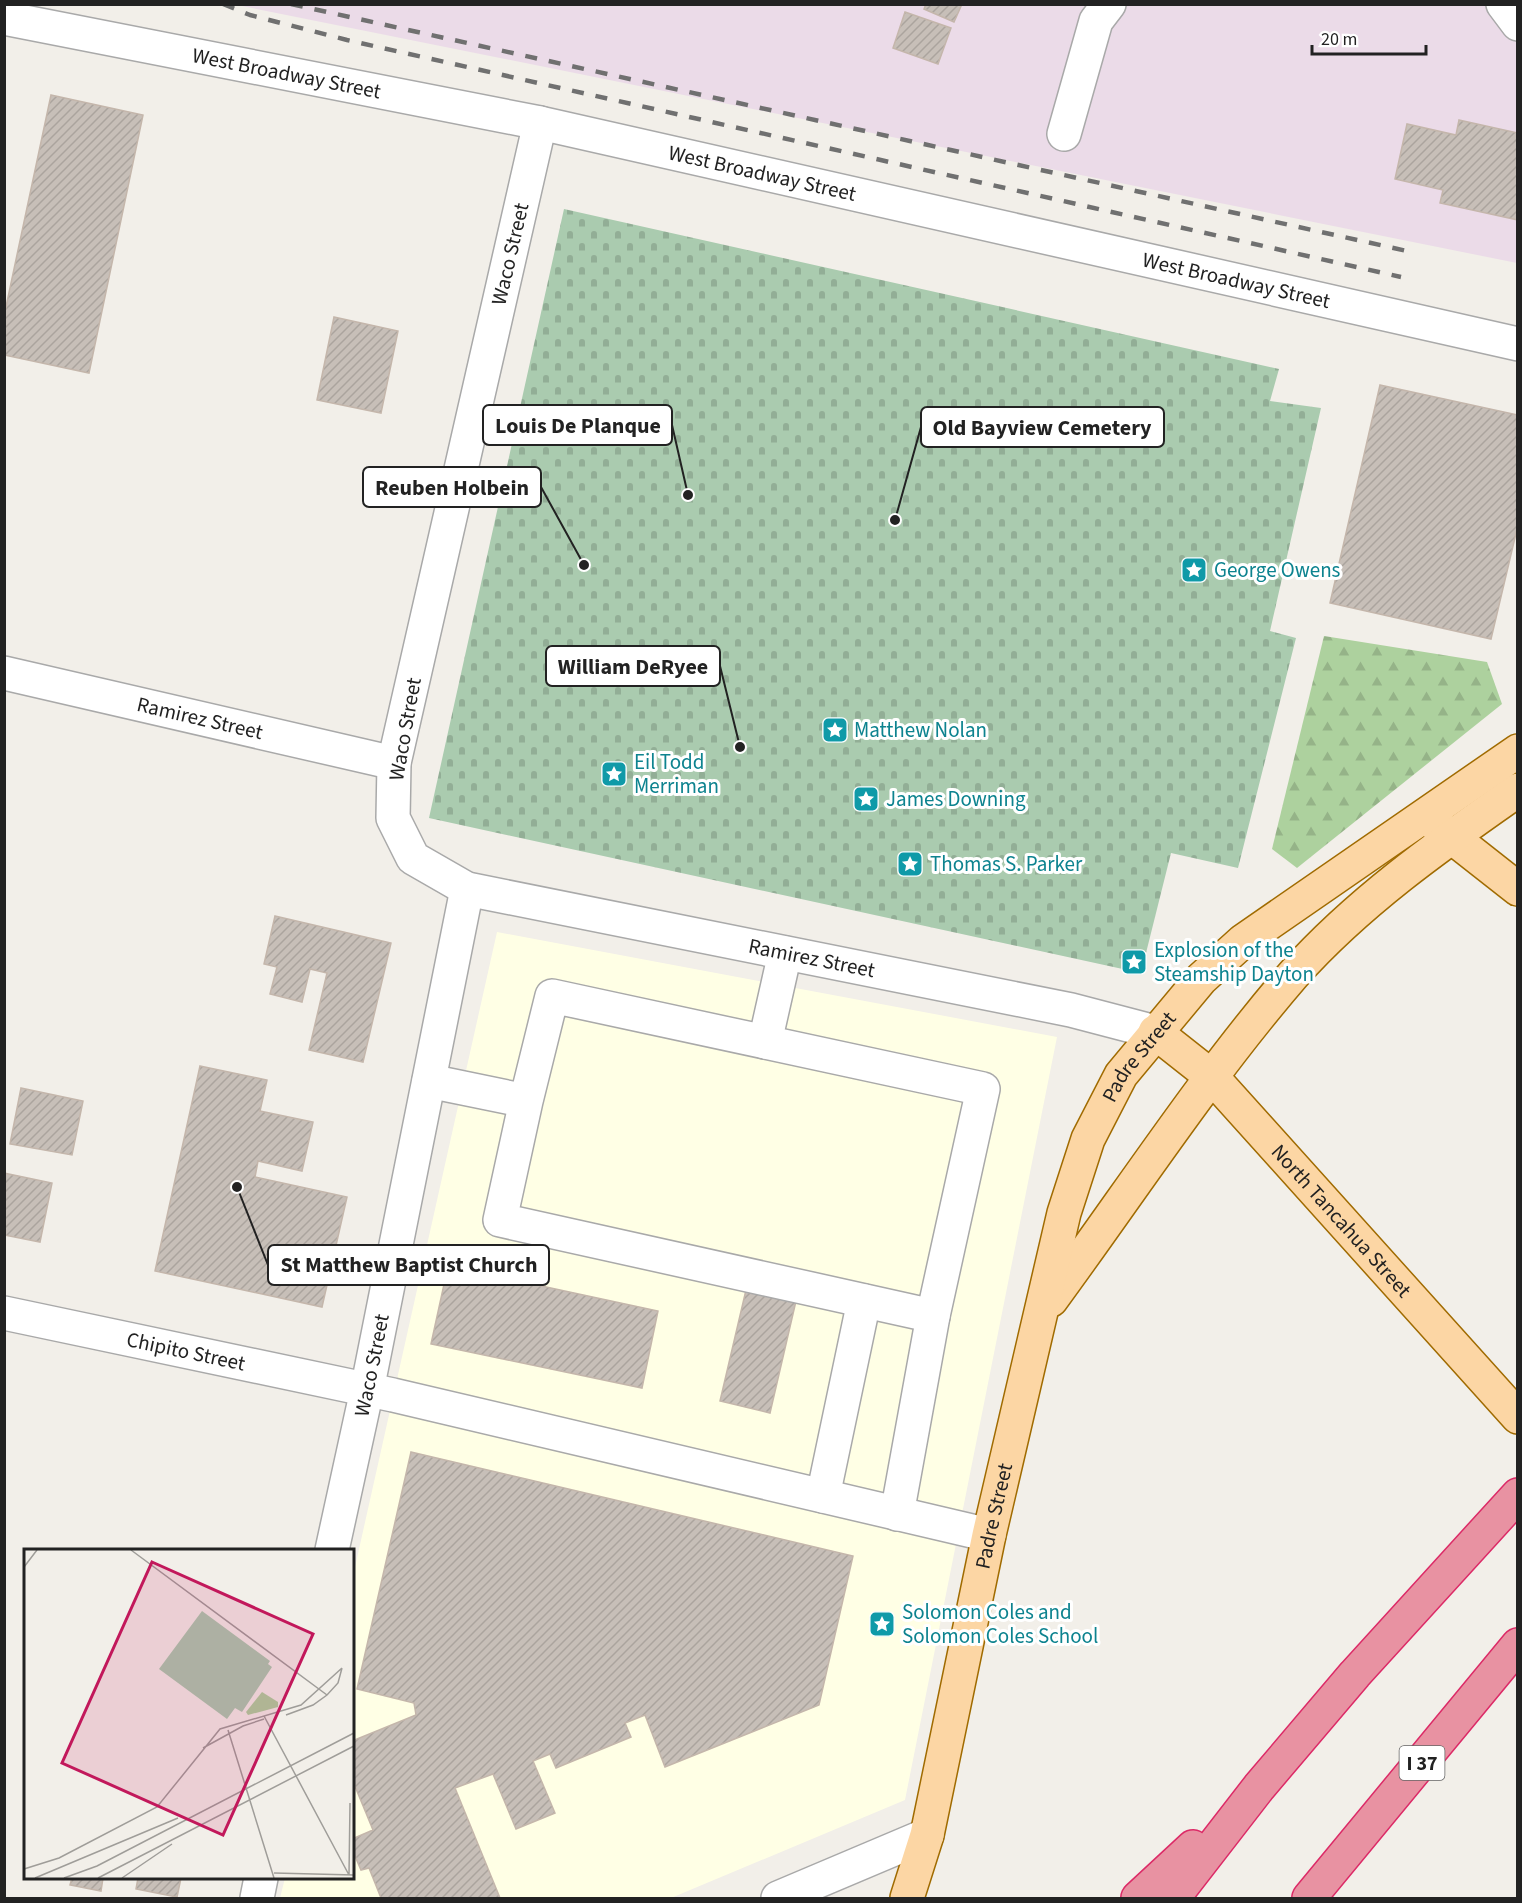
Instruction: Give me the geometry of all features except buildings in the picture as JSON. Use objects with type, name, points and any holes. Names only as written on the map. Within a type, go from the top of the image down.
[{"type":"highway","points":[[1173,1899],[1259,1787],[1355,1674],[1518,1495]]},
{"type":"highway","name":"I 37","points":[[1309,1899],[1518,1645]]},
{"type":"highway","points":[[1138,1899],[1259,1787]]},
{"type":"highway","points":[[1322,1899],[1380,1813]]},
{"type":"main road","name":"Padre Street","points":[[907,1899],[927,1834],[989,1535],[1064,1213],[1088,1139],[1121,1075],[1201,979],[1243,941],[1518,751]]},
{"type":"main road","name":"Padre Street","points":[[1042,1311],[1212,1077],[1294,974],[1355,914],[1451,837],[1518,790]]},
{"type":"main road","points":[[1425,816],[1518,888]]},
{"type":"main road","name":"North Tancahua Street","points":[[1155,1032],[1212,1077],[1518,1417]]},
{"type":"street","points":[[1064,134],[1095,21],[1109,4]]},
{"type":"street","points":[[1503,4],[1518,24]]},
{"type":"street","name":"West Broadway Street","points":[[4,18],[540,123],[1518,344]]},
{"type":"street","name":"Waco Street","points":[[332,1549],[368,1390],[467,889],[413,858],[393,818],[394,763],[540,123]]},
{"type":"street","name":"Ramirez Street","points":[[4,673],[394,763]]},
{"type":"street","name":"Ramirez Street","points":[[467,889],[1071,1010],[1155,1032]]},
{"type":"street","points":[[765,1042],[784,952]]},
{"type":"street","points":[[897,1514],[933,1316],[983,1089],[552,996],[500,1220],[933,1316]]},
{"type":"street","points":[[429,1081],[526,1101]]},
{"type":"street","points":[[823,1496],[864,1300]]},
{"type":"street","name":"Chipito Street","points":[[4,1313],[368,1390],[989,1535]]},
{"type":"street","points":[[778,1899],[927,1834]]},
{"type":"street","points":[[257,1899],[261,1879]]},
{"type":"shaded area","points":[[237,5],[1517,5],[1517,263]]},
{"type":"shaded area","points":[[497,932],[1057,1037],[905,1800],[671,1898],[280,1898],[285,1879],[354,1879],[354,1572]]},
{"type":"green space","points":[[564,209],[1279,369],[1270,401],[1321,408],[1270,631],[1296,638],[1238,868],[1171,853],[1141,973],[429,818]]},
{"type":"green space","points":[[1324,636],[1487,662],[1502,704],[1297,868],[1272,849]]},
{"type":"railway","points":[[223,4],[250,15],[347,40],[1401,277]]},
{"type":"railway","points":[[291,4],[1407,251]]},
{"type":"place","name":"Louis De Planque","points":[[688,495]]},
{"type":"place","name":"Old Bayview Cemetery","points":[[895,520]]},
{"type":"place","name":"Reuben Holbein","points":[[584,565]]},
{"type":"place","name":"George Owens","points":[[1194,570]]},
{"type":"place","name":"Matthew Nolan","points":[[835,730]]},
{"type":"place","name":"William DeRyee","points":[[740,747]]},
{"type":"place","name":"Eil Todd Merriman","points":[[614,774]]},
{"type":"place","name":"James Downing","points":[[866,799]]},
{"type":"place","name":"Thomas S. Parker","points":[[910,864]]},
{"type":"place","name":"Explosion of the Steamship Dayton","points":[[1134,962]]},
{"type":"place","name":"St Matthew Baptist Church","points":[[237,1187]]},
{"type":"place","name":"Solomon Coles and Solomon Coles School","points":[[882,1624]]}]
